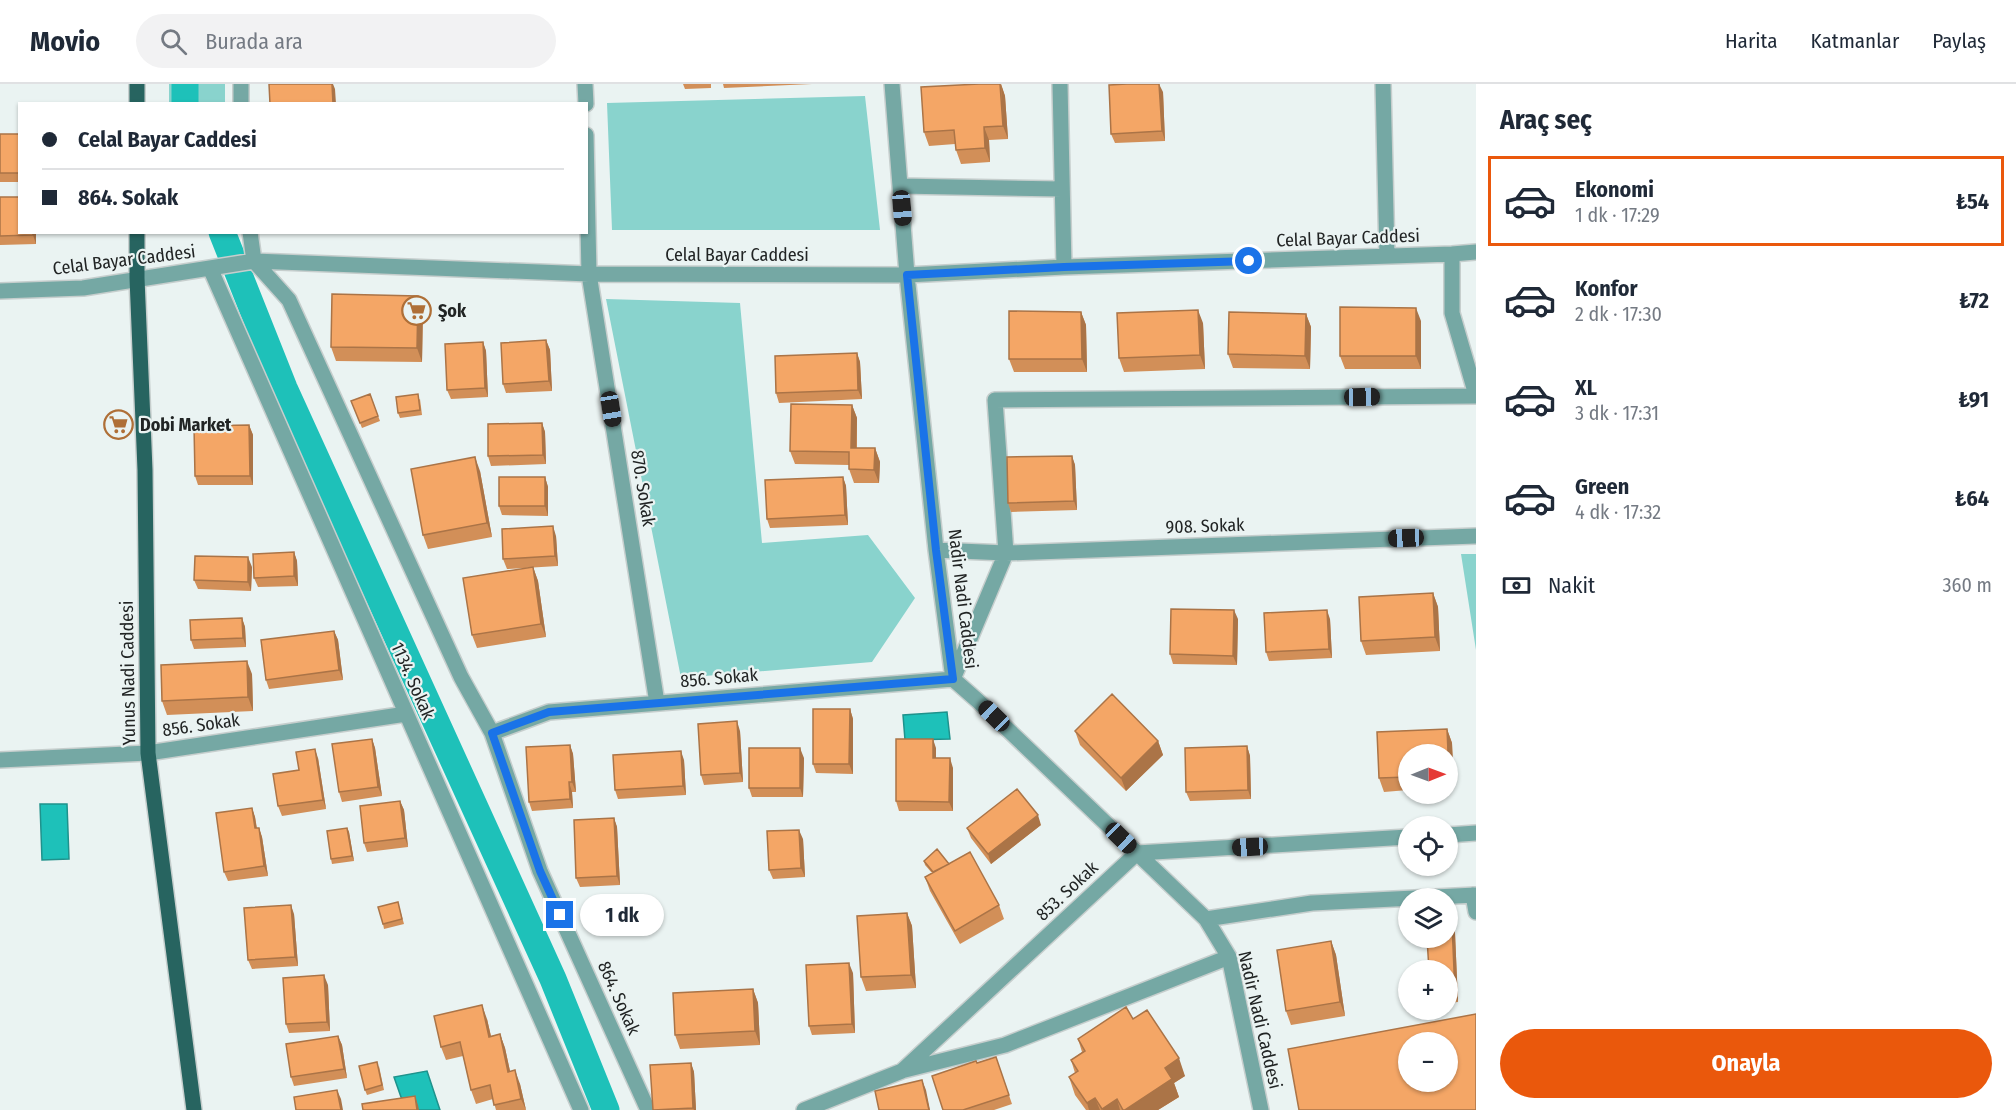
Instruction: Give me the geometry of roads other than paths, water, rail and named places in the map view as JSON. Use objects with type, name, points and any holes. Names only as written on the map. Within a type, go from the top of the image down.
[{"type":"main road","points":[[137,84],[137,102]]},
{"type":"main road","name":"Yunus Nadi Caddesi","points":[[137,234],[145,470],[148,753],[194,1110]]},
{"type":"street","points":[[241,84],[241,102]]},
{"type":"street","points":[[585,84],[586,102]]},
{"type":"street","name":"Nadir Nadi Caddesi","points":[[892,84],[907,275],[936,550],[953,679],[1206,919],[1229,957],[1261,1110]]},
{"type":"street","points":[[1060,84],[1064,267]]},
{"type":"street","points":[[1383,84],[1387,256]]},
{"type":"street","points":[[900,186],[1062,189]]},
{"type":"street","name":"870. Sokak","points":[[588,228],[589,274],[657,703]]},
{"type":"street","points":[[250,234],[253,261]]},
{"type":"street","name":"Celal Bayar Caddesi","points":[[0,291],[83,288],[253,261],[589,274],[907,275],[1476,252]]},
{"type":"street","points":[[953,679],[1006,553],[995,400],[1476,395],[1452,313],[1452,254]]},
{"type":"street","name":"864. Sokak","points":[[253,261],[289,300],[461,677],[492,733],[540,871],[648,1110]]},
{"type":"street","name":"1134. Sokak","points":[[211,268],[580,1110]]},
{"type":"street","name":"908. Sokak","points":[[936,550],[1006,553],[1476,536]]},
{"type":"street","name":"856. Sokak","points":[[492,733],[549,712],[953,679]]},
{"type":"street","name":"856. Sokak","points":[[0,760],[148,753],[406,714]]},
{"type":"street","points":[[1458,834],[1476,833]]},
{"type":"street","points":[[1137,854],[1398,838]]},
{"type":"street","name":"853. Sokak","points":[[804,1110],[902,1071],[1137,854]]},
{"type":"street","points":[[1206,919],[1312,903],[1475,895],[1476,912]]},
{"type":"street","points":[[902,1071],[1005,1045],[1229,957]]},
{"type":"waterway","points":[[185,84],[185,102]]},
{"type":"waterway","points":[[223,234],[284,388],[553,979],[606,1110]]},
{"type":"place","name":"Şok","points":[[417,311]]},
{"type":"place","name":"Dobi Market","points":[[119,425]]}]
